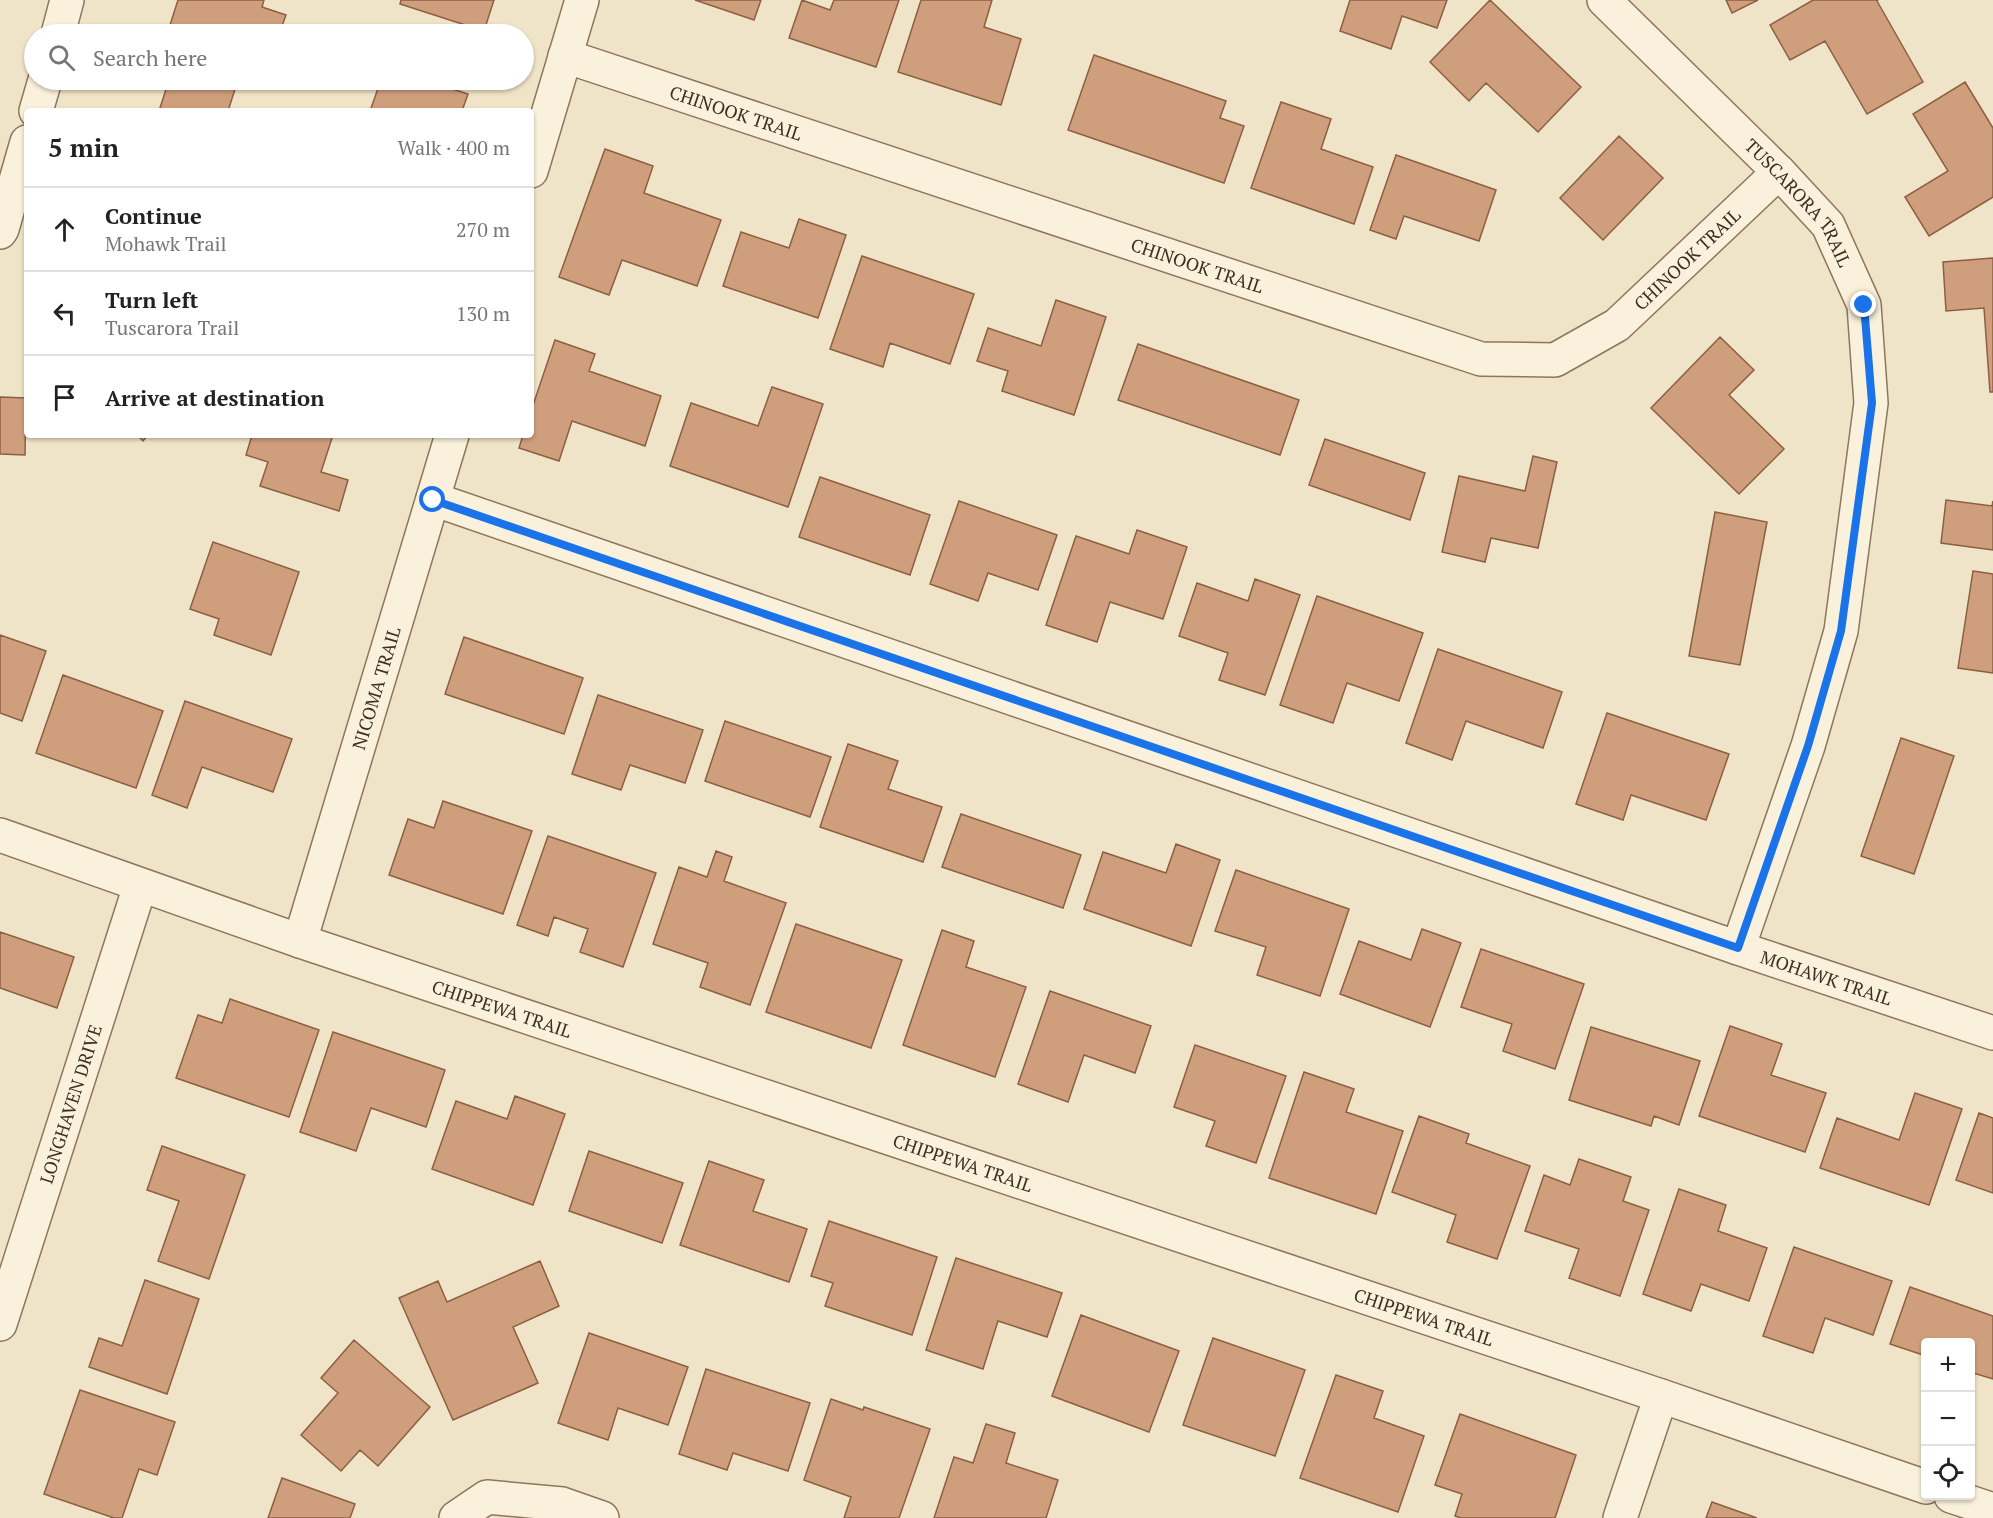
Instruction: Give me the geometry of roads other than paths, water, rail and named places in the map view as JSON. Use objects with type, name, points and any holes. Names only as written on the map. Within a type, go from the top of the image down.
[{"type":"street","points":[[61,24],[67,0]]},
{"type":"street","points":[[534,161],[582,0]]},
{"type":"street","name":"TUSCARORA TRAIL","points":[[1604,0],[1779,172],[1828,225],[1864,305],[1872,403],[1841,631],[1808,746],[1738,948]]},
{"type":"street","name":"CHINOOK TRAIL","points":[[565,56],[1481,359],[1555,360],[1617,325],[1779,172]]},
{"type":"street","points":[[37,108],[42,90]]},
{"type":"street","points":[[0,232],[3,229],[24,153]]},
{"type":"street","name":"NICOMA TRAIL","points":[[300,941],[452,438]]},
{"type":"street","name":"MOHAWK TRAIL","points":[[433,500],[1738,948],[1993,1033]]},
{"type":"street","name":"CHIPPEWA TRAIL","points":[[0,835],[300,941],[1661,1396],[1921,1485]]},
{"type":"street","name":"LONGHAVEN DRIVE","points":[[0,1323],[140,886]]},
{"type":"street","points":[[1620,1518],[1661,1396]]},
{"type":"street","points":[[456,1518],[487,1497],[562,1504],[602,1518]]},
{"type":"street","points":[[1963,1500],[1993,1510]]}]
